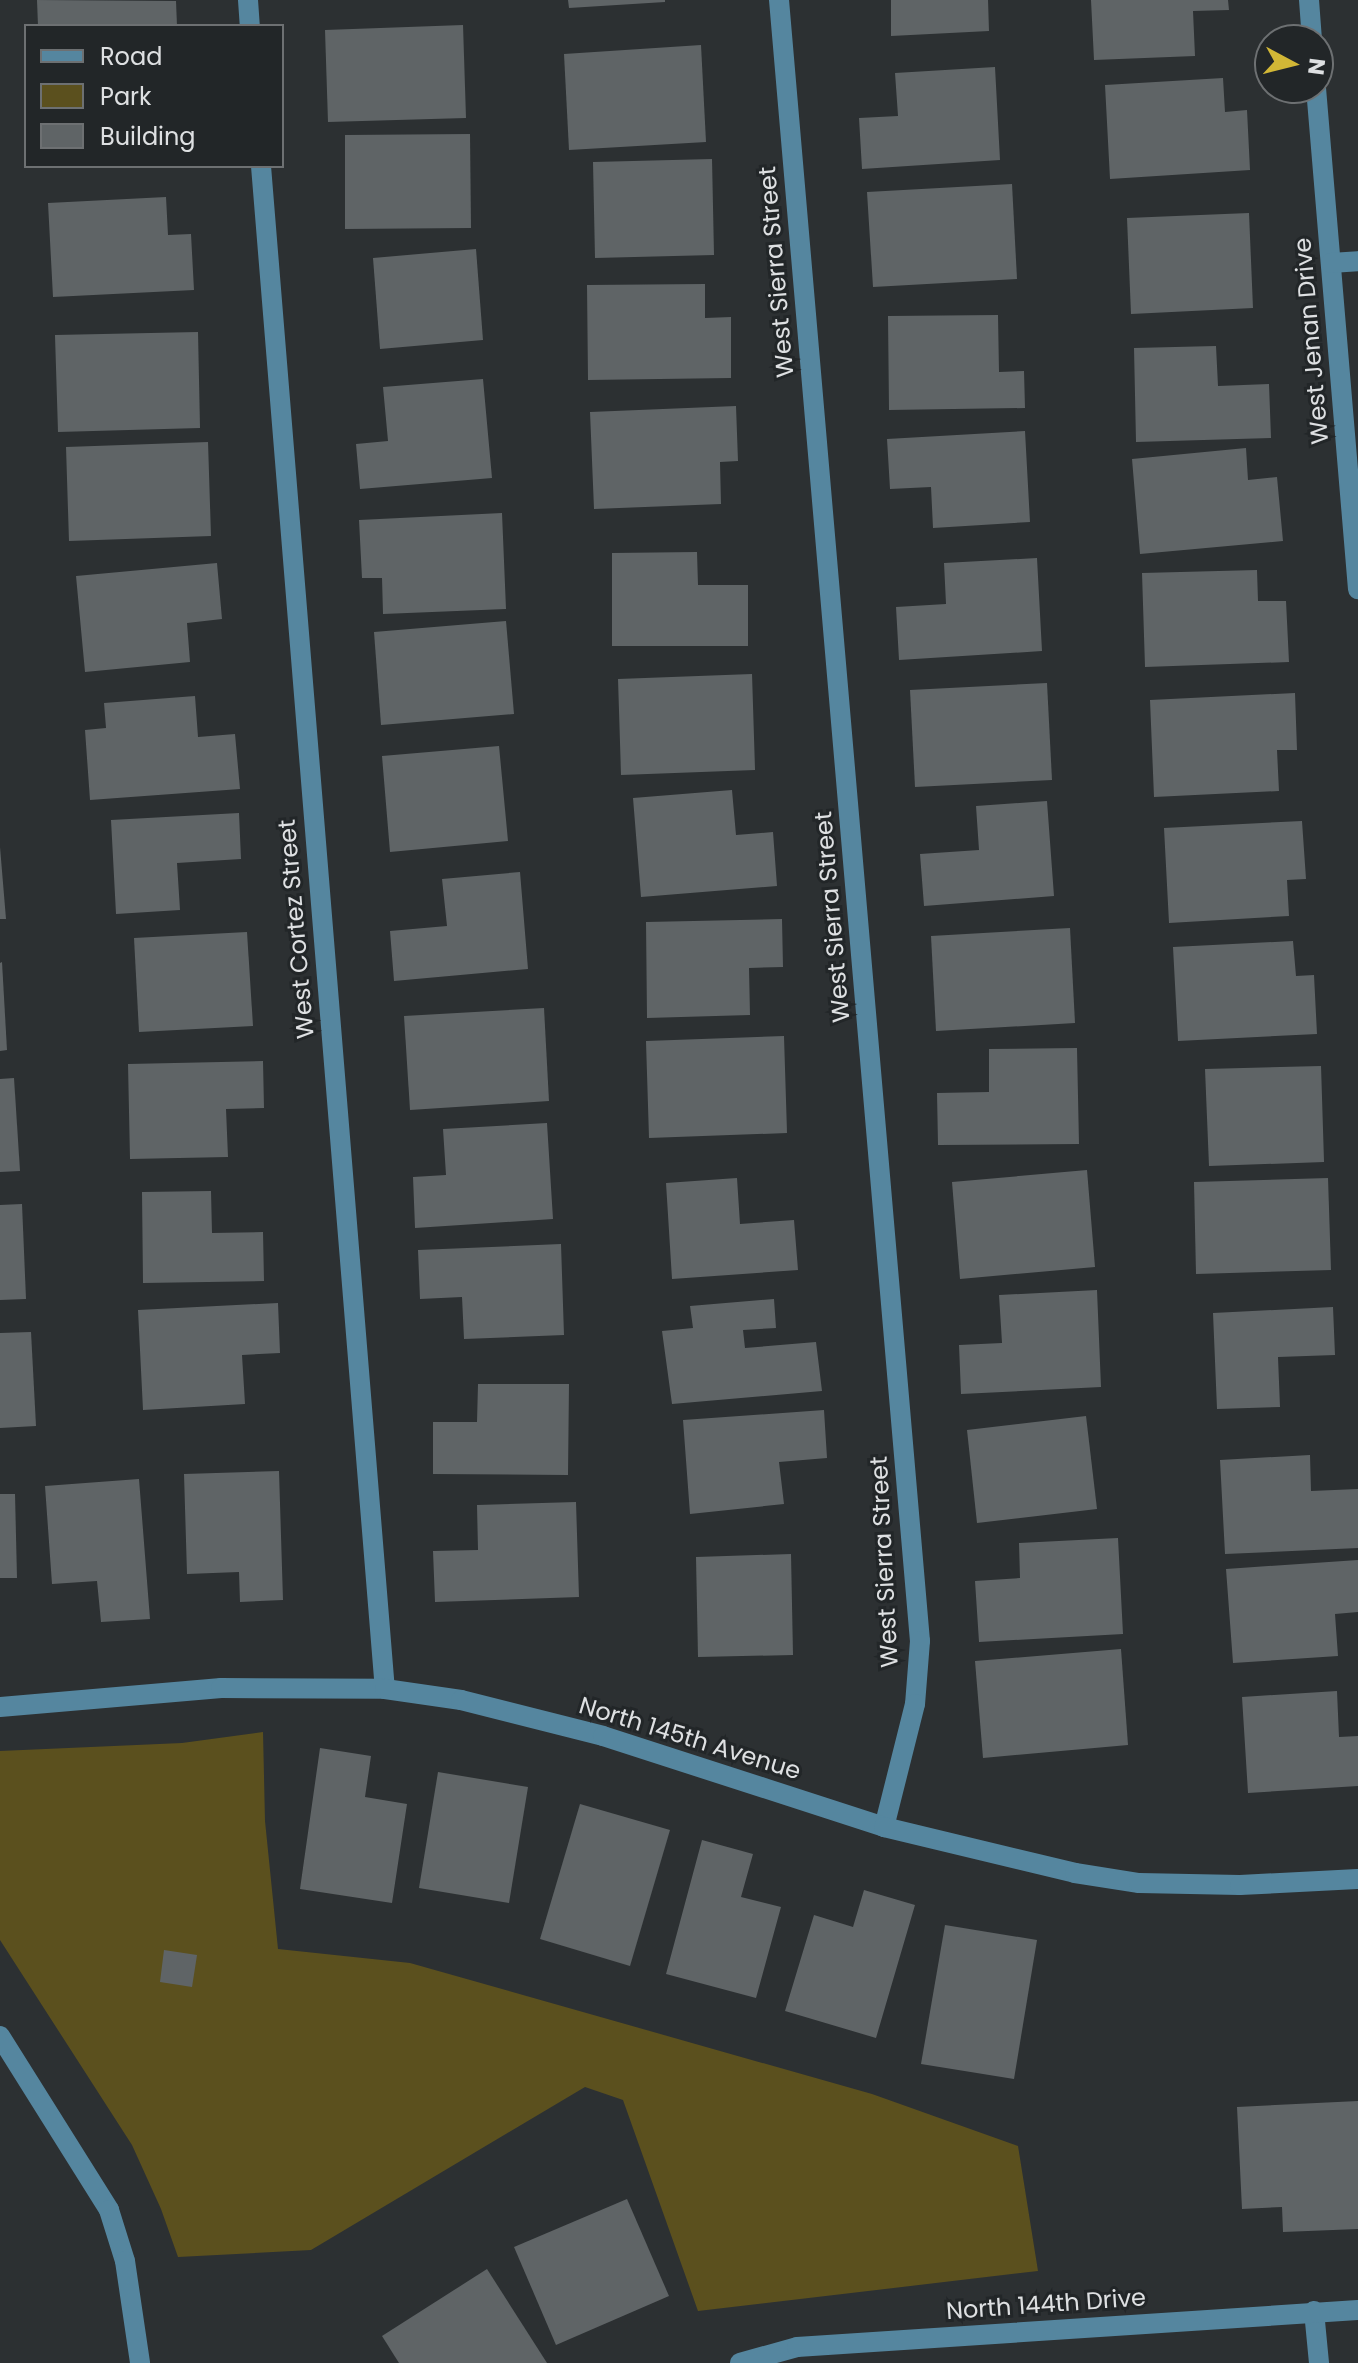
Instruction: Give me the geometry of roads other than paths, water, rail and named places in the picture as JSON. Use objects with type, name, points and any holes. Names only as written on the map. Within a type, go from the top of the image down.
[{"type":"street","points":[[248,0],[250,24]]},
{"type":"street","name":"West Sierra Street","points":[[779,0],[920,1641],[915,1704],[884,1827]]},
{"type":"street","points":[[1309,0],[1311,24]]},
{"type":"street","name":"West Jenan Drive","points":[[1317,104],[1358,589]]},
{"type":"street","name":"West Cortez Street","points":[[261,168],[385,1689]]},
{"type":"street","points":[[1331,263],[1358,261]]},
{"type":"street","name":"North 145th Avenue","points":[[0,1707],[221,1688],[385,1689],[461,1700],[603,1736],[884,1827],[1004,1858],[1139,1883],[1240,1885],[1358,1879]]},
{"type":"street","points":[[0,2036],[109,2210],[125,2261],[140,2363]]},
{"type":"street","name":"North 144th Drive","points":[[740,2363],[797,2347],[1358,2310]]},
{"type":"street","points":[[1314,2311],[1319,2363]]}]
